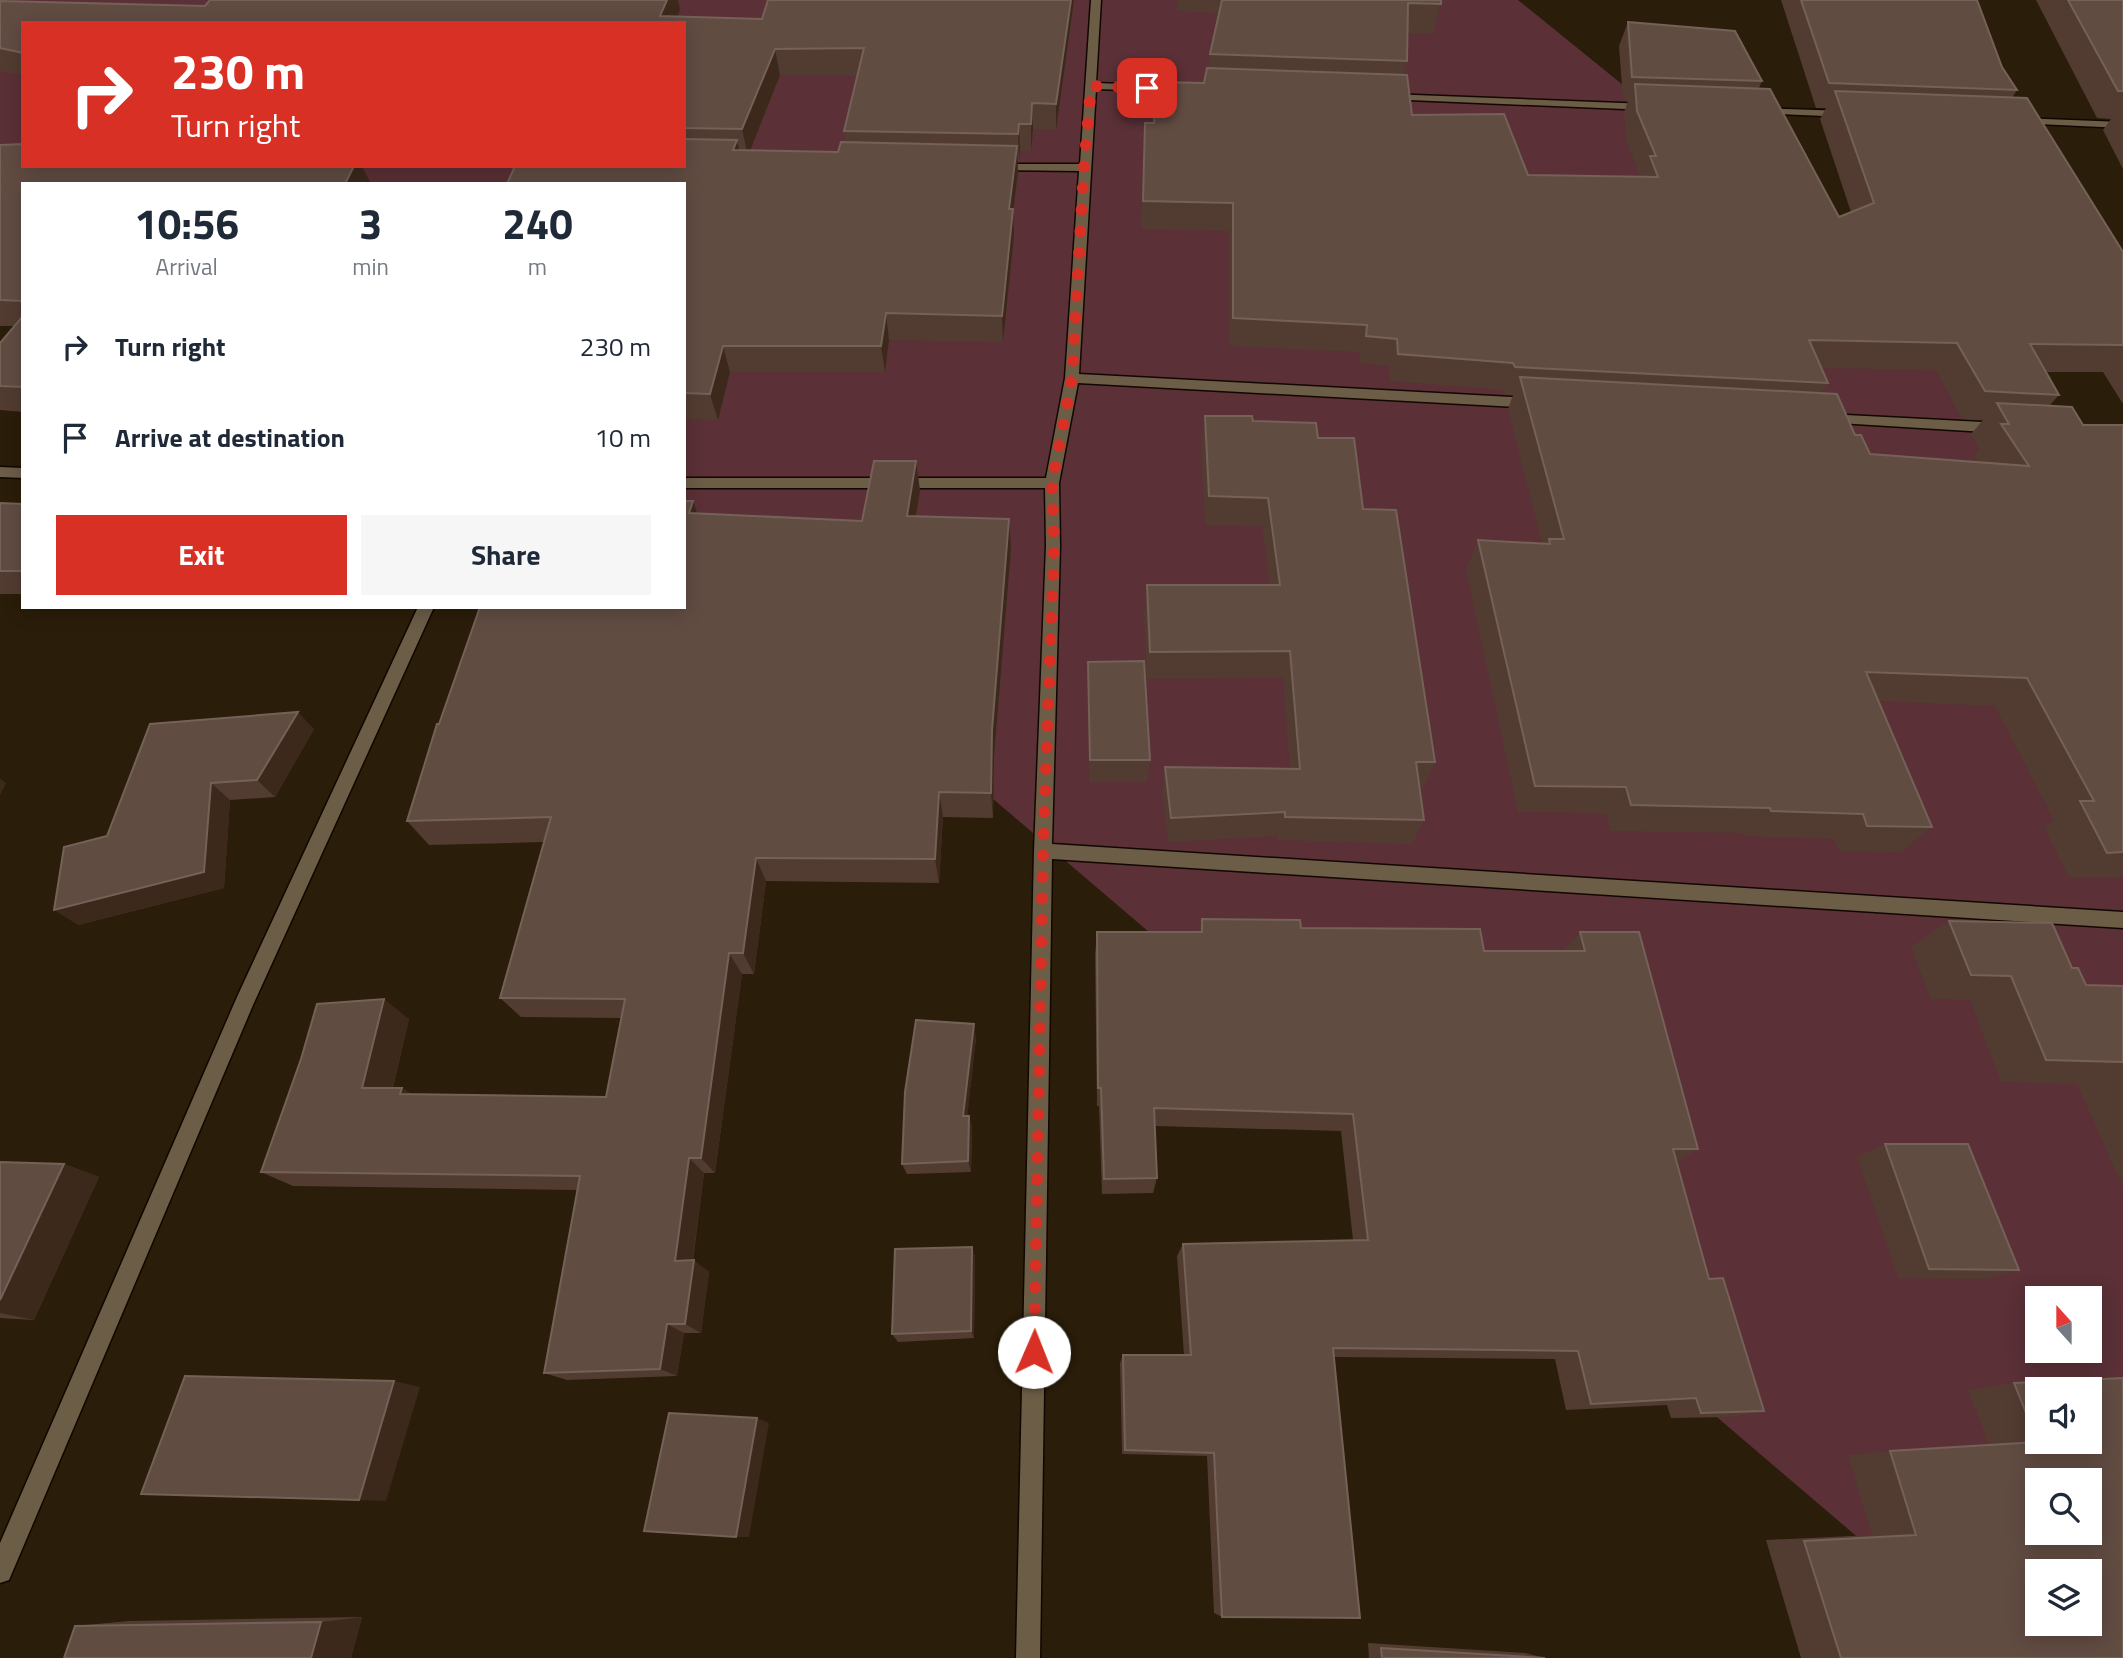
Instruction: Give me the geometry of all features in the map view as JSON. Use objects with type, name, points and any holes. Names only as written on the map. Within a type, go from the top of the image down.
[{"type":"street","points":[[1028,1658],[1043,851],[1054,546],[1052,483],[1072,378],[1096,0]]},
{"type":"street","points":[[1091,86],[1189,90]]},
{"type":"street","points":[[1370,97],[1663,107]]},
{"type":"street","points":[[1747,111],[1858,115]]},
{"type":"street","points":[[2011,121],[2123,125]]},
{"type":"street","points":[[987,166],[1084,168]]},
{"type":"street","points":[[1072,378],[1542,403]]},
{"type":"street","points":[[1819,418],[2012,429]]},
{"type":"street","points":[[0,472],[21,472]]},
{"type":"street","points":[[686,483],[1052,483]]},
{"type":"street","points":[[0,1571],[244,1003],[425,609]]},
{"type":"street","points":[[1043,851],[2123,920]]},
{"type":"shaded area","points":[[0,0],[1518,0],[2123,490],[2123,1658],[1999,1658],[686,537],[686,182],[21,182],[21,188],[0,226]]},
{"type":"building","points":[[210,0],[667,0],[660,16],[762,19],[768,0],[1071,0],[1056,104],[1032,103],[1031,124],[1019,124],[1018,134],[844,131],[864,48],[775,49],[742,129],[686,128],[686,21],[21,21],[21,53],[0,48],[0,1],[205,6]]},
{"type":"building","points":[[1222,0],[1441,0],[1441,4],[1408,3],[1407,61],[1210,54]]},
{"type":"building","points":[[1801,0],[1977,0],[2002,67],[2017,90],[1829,83]]},
{"type":"building","points":[[2068,0],[2123,0],[2123,91],[2118,91]]},
{"type":"building","points":[[1628,22],[1735,31],[1762,81],[1632,77]]},
{"type":"building","points":[[1207,68],[1407,75],[1412,115],[1504,114],[1528,175],[1658,177],[1650,156],[1656,156],[1637,111],[1635,84],[1770,89],[1839,217],[1874,203],[1835,91],[2027,98],[2123,252],[2123,345],[2030,344],[2059,395],[1985,391],[1957,343],[1809,340],[1828,383],[1515,367],[1513,363],[1398,354],[1397,339],[1366,336],[1367,325],[1233,318],[1233,203],[1143,201],[1145,123],[1154,123],[1157,82],[1204,83]]},
{"type":"building","points":[[686,139],[737,140],[733,150],[838,152],[841,142],[1017,146],[1009,209],[1013,209],[1002,316],[886,313],[881,346],[723,346],[710,394],[686,393],[686,182],[508,182],[514,168],[686,168]]},
{"type":"building","points":[[21,144],[21,168],[353,168],[346,182],[21,182],[21,301],[0,300],[0,145]]},
{"type":"building","points":[[21,318],[21,387],[0,386],[0,343]]},
{"type":"building","points":[[1520,377],[1837,394],[1855,435],[1861,435],[1870,454],[2029,466],[2001,424],[2009,424],[1997,403],[2072,407],[2083,425],[2123,425],[2123,852],[2107,853],[2080,801],[2094,801],[2027,678],[1866,672],[1932,827],[1867,826],[1863,814],[1771,811],[1770,808],[1631,805],[1626,787],[1535,786],[1478,540],[1550,544],[1549,539],[1564,539]]},
{"type":"building","points":[[1205,416],[1252,416],[1253,421],[1316,423],[1318,438],[1354,438],[1363,509],[1396,510],[1435,762],[1416,762],[1424,820],[1285,817],[1285,812],[1171,818],[1165,767],[1300,769],[1290,651],[1150,652],[1147,585],[1280,585],[1268,498],[1209,496]]},
{"type":"building","points":[[874,461],[916,461],[907,516],[1009,519],[992,730],[991,793],[939,792],[935,859],[756,858],[743,953],[729,953],[701,1158],[689,1158],[675,1261],[694,1260],[685,1324],[667,1324],[660,1369],[544,1373],[580,1176],[261,1172],[301,1059],[317,1004],[384,999],[362,1088],[402,1088],[400,1094],[606,1097],[625,999],[500,998],[551,817],[407,821],[437,724],[479,609],[686,609],[686,501],[693,501],[689,513],[862,521]]},
{"type":"building","points":[[0,503],[21,504],[21,571],[0,571]]},
{"type":"building","points":[[1144,661],[1150,760],[1090,760],[1088,662]]},
{"type":"building","points":[[298,712],[257,780],[211,783],[204,872],[54,910],[64,847],[107,836],[150,724]]},
{"type":"building","points":[[1202,919],[1300,920],[1301,928],[1480,929],[1484,951],[1585,951],[1580,932],[1639,932],[1698,1149],[1673,1149],[1709,1279],[1723,1278],[1764,1411],[1701,1413],[1696,1398],[1591,1404],[1578,1351],[1333,1348],[1360,1618],[1222,1617],[1214,1453],[1125,1450],[1123,1355],[1191,1355],[1183,1244],[1368,1240],[1353,1114],[1154,1108],[1157,1178],[1104,1179],[1101,1088],[1098,1088],[1097,932],[1202,932]]},
{"type":"building","points":[[1949,921],[2052,923],[2072,968],[2078,968],[2086,985],[2123,986],[2123,1062],[2046,1060],[2011,976],[1971,975]]},
{"type":"building","points":[[916,1020],[974,1024],[963,1116],[969,1116],[968,1161],[902,1164],[905,1092]]},
{"type":"building","points":[[1885,1144],[1968,1144],[2019,1270],[1929,1269]]},
{"type":"building","points":[[0,1162],[64,1164],[0,1300]]},
{"type":"building","points":[[972,1247],[971,1331],[892,1334],[895,1249]]},
{"type":"building","points":[[185,1376],[394,1381],[359,1500],[141,1494]]},
{"type":"building","points":[[2123,1378],[2123,1658],[1841,1658],[1804,1541],[1916,1535],[1890,1451],[2025,1443],[2025,1454],[2102,1454],[2102,1379]]},
{"type":"building","points":[[2025,1382],[2025,1410],[2014,1383]]},
{"type":"building","points":[[669,1413],[757,1418],[736,1537],[644,1531]]},
{"type":"building","points":[[321,1622],[311,1658],[64,1658],[75,1626]]},
{"type":"building","points":[[1381,1648],[1545,1658],[1382,1658]]},
{"type":"route","points":[[1034,1352],[1043,851],[1054,546],[1052,483],[1072,378],[1091,86],[1147,88]]}]
